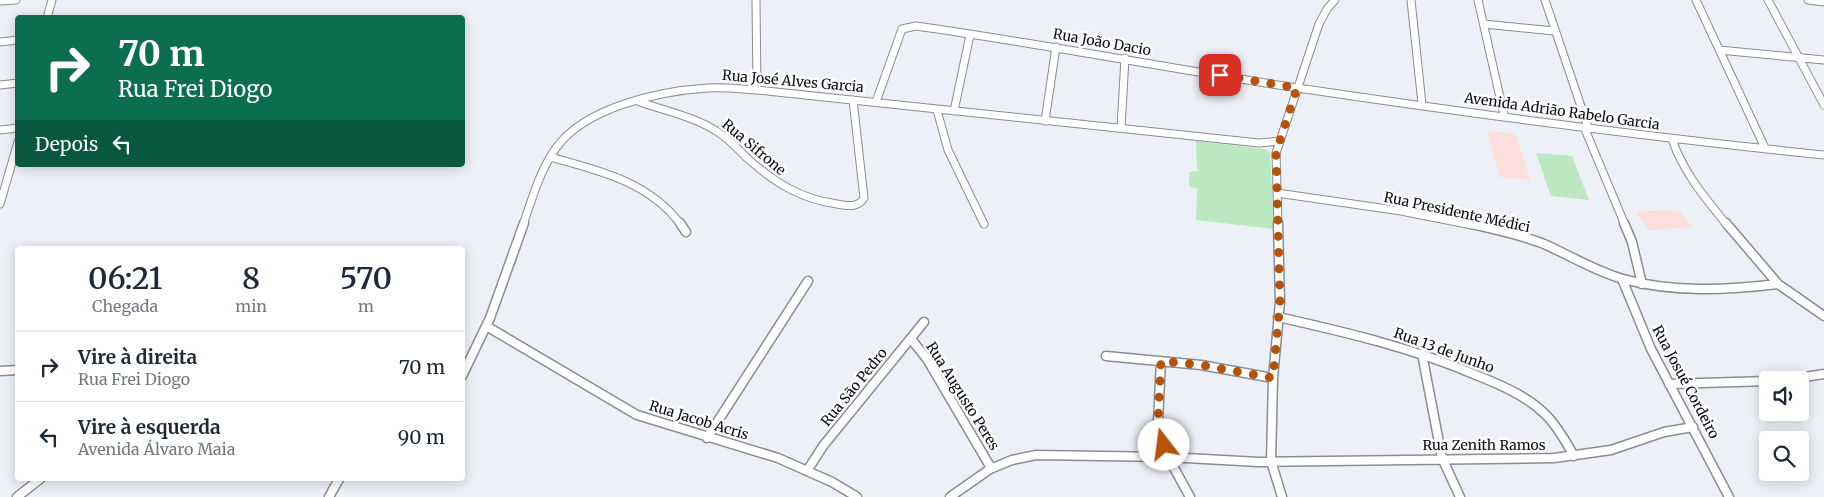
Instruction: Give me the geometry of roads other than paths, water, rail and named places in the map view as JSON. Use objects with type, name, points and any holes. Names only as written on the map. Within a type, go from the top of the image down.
[{"type":"street","points":[[0,2],[16,0]]},
{"type":"street","points":[[48,15],[52,0]]},
{"type":"street","points":[[756,0],[757,90]]},
{"type":"street","points":[[1282,497],[1271,461],[1273,378],[1280,302],[1276,153],[1319,24],[1328,8],[1336,0]]},
{"type":"street","points":[[1410,0],[1422,104]]},
{"type":"street","points":[[1478,0],[1504,115]]},
{"type":"street","points":[[1545,0],[1586,127],[1632,242],[1642,284]]},
{"type":"street","points":[[1696,0],[1766,148]]},
{"type":"street","points":[[1768,0],[1824,105]]},
{"type":"street","points":[[1808,0],[1824,2]]},
{"type":"street","points":[[1484,24],[1554,32]]},
{"type":"street","name":"Rua João Dacio","points":[[876,102],[902,30],[916,26],[1125,58],[1297,88]]},
{"type":"street","points":[[954,111],[970,34]]},
{"type":"street","points":[[0,42],[15,40]]},
{"type":"street","points":[[1045,121],[1056,47]]},
{"type":"street","points":[[1719,50],[1824,60]]},
{"type":"street","points":[[1121,128],[1125,58]]},
{"type":"street","points":[[0,85],[15,83]]},
{"type":"street","name":"Avenida Adrião Rabelo Garcia","points":[[1297,88],[1672,139],[1824,155]]},
{"type":"street","name":"Rua José Alves Garcia","points":[[465,371],[488,327],[534,196],[550,157],[564,136],[578,125],[609,110],[699,89],[757,90],[1259,143],[1279,141]]},
{"type":"street","name":"Rua Sifrone","points":[[638,102],[698,121],[715,130],[790,192],[814,201],[855,206],[862,203],[864,198],[853,100]]},
{"type":"street","points":[[937,110],[948,150],[984,224]]},
{"type":"street","points":[[0,130],[15,128]]},
{"type":"street","points":[[1672,139],[1677,154],[1693,182],[1720,217],[1778,284],[1824,316]]},
{"type":"street","name":"Rua José Alves Garcia","points":[[1259,143],[1276,153]]},
{"type":"street","points":[[0,204],[2,183],[15,150]]},
{"type":"street","points":[[550,157],[614,176],[652,195],[663,203],[686,232]]},
{"type":"street","name":"Rua Presidente Médici","points":[[1277,193],[1421,215],[1522,237],[1622,279],[1642,284],[1704,290],[1741,289],[1778,284]]},
{"type":"street","name":"Rua Josué Cordeiro","points":[[1622,279],[1651,349],[1730,497]]},
{"type":"street","points":[[706,438],[808,281]]},
{"type":"street","name":"Rua 13 de Junho","points":[[1278,317],[1394,345],[1484,378],[1520,396],[1540,410],[1556,427],[1574,456]]},
{"type":"street","name":"Rua São Pedro","points":[[807,471],[823,446],[924,322]]},
{"type":"street","name":"Rua Jacob Acris","points":[[488,327],[637,415],[706,438],[768,455],[836,484],[857,497]]},
{"type":"street","name":"Rua Augusto Peres","points":[[911,339],[927,359],[991,468]]},
{"type":"street","points":[[1422,354],[1442,458],[1460,497]]},
{"type":"street","points":[[1106,356],[1201,365],[1273,378]]},
{"type":"street","points":[[1161,361],[1158,421],[1168,456],[1190,497]]},
{"type":"street","points":[[0,371],[15,370]]},
{"type":"street","points":[[1809,378],[1824,374]]},
{"type":"street","points":[[1669,384],[1759,381]]},
{"type":"street","name":"Rua Zenith Ramos","points":[[950,497],[977,476],[991,468],[1020,457],[1036,455],[1168,456],[1271,461],[1554,458],[1601,452],[1618,448],[1665,430],[1693,427]]},
{"type":"street","points":[[17,497],[37,481]]},
{"type":"street","points":[[329,497],[338,481]]}]
